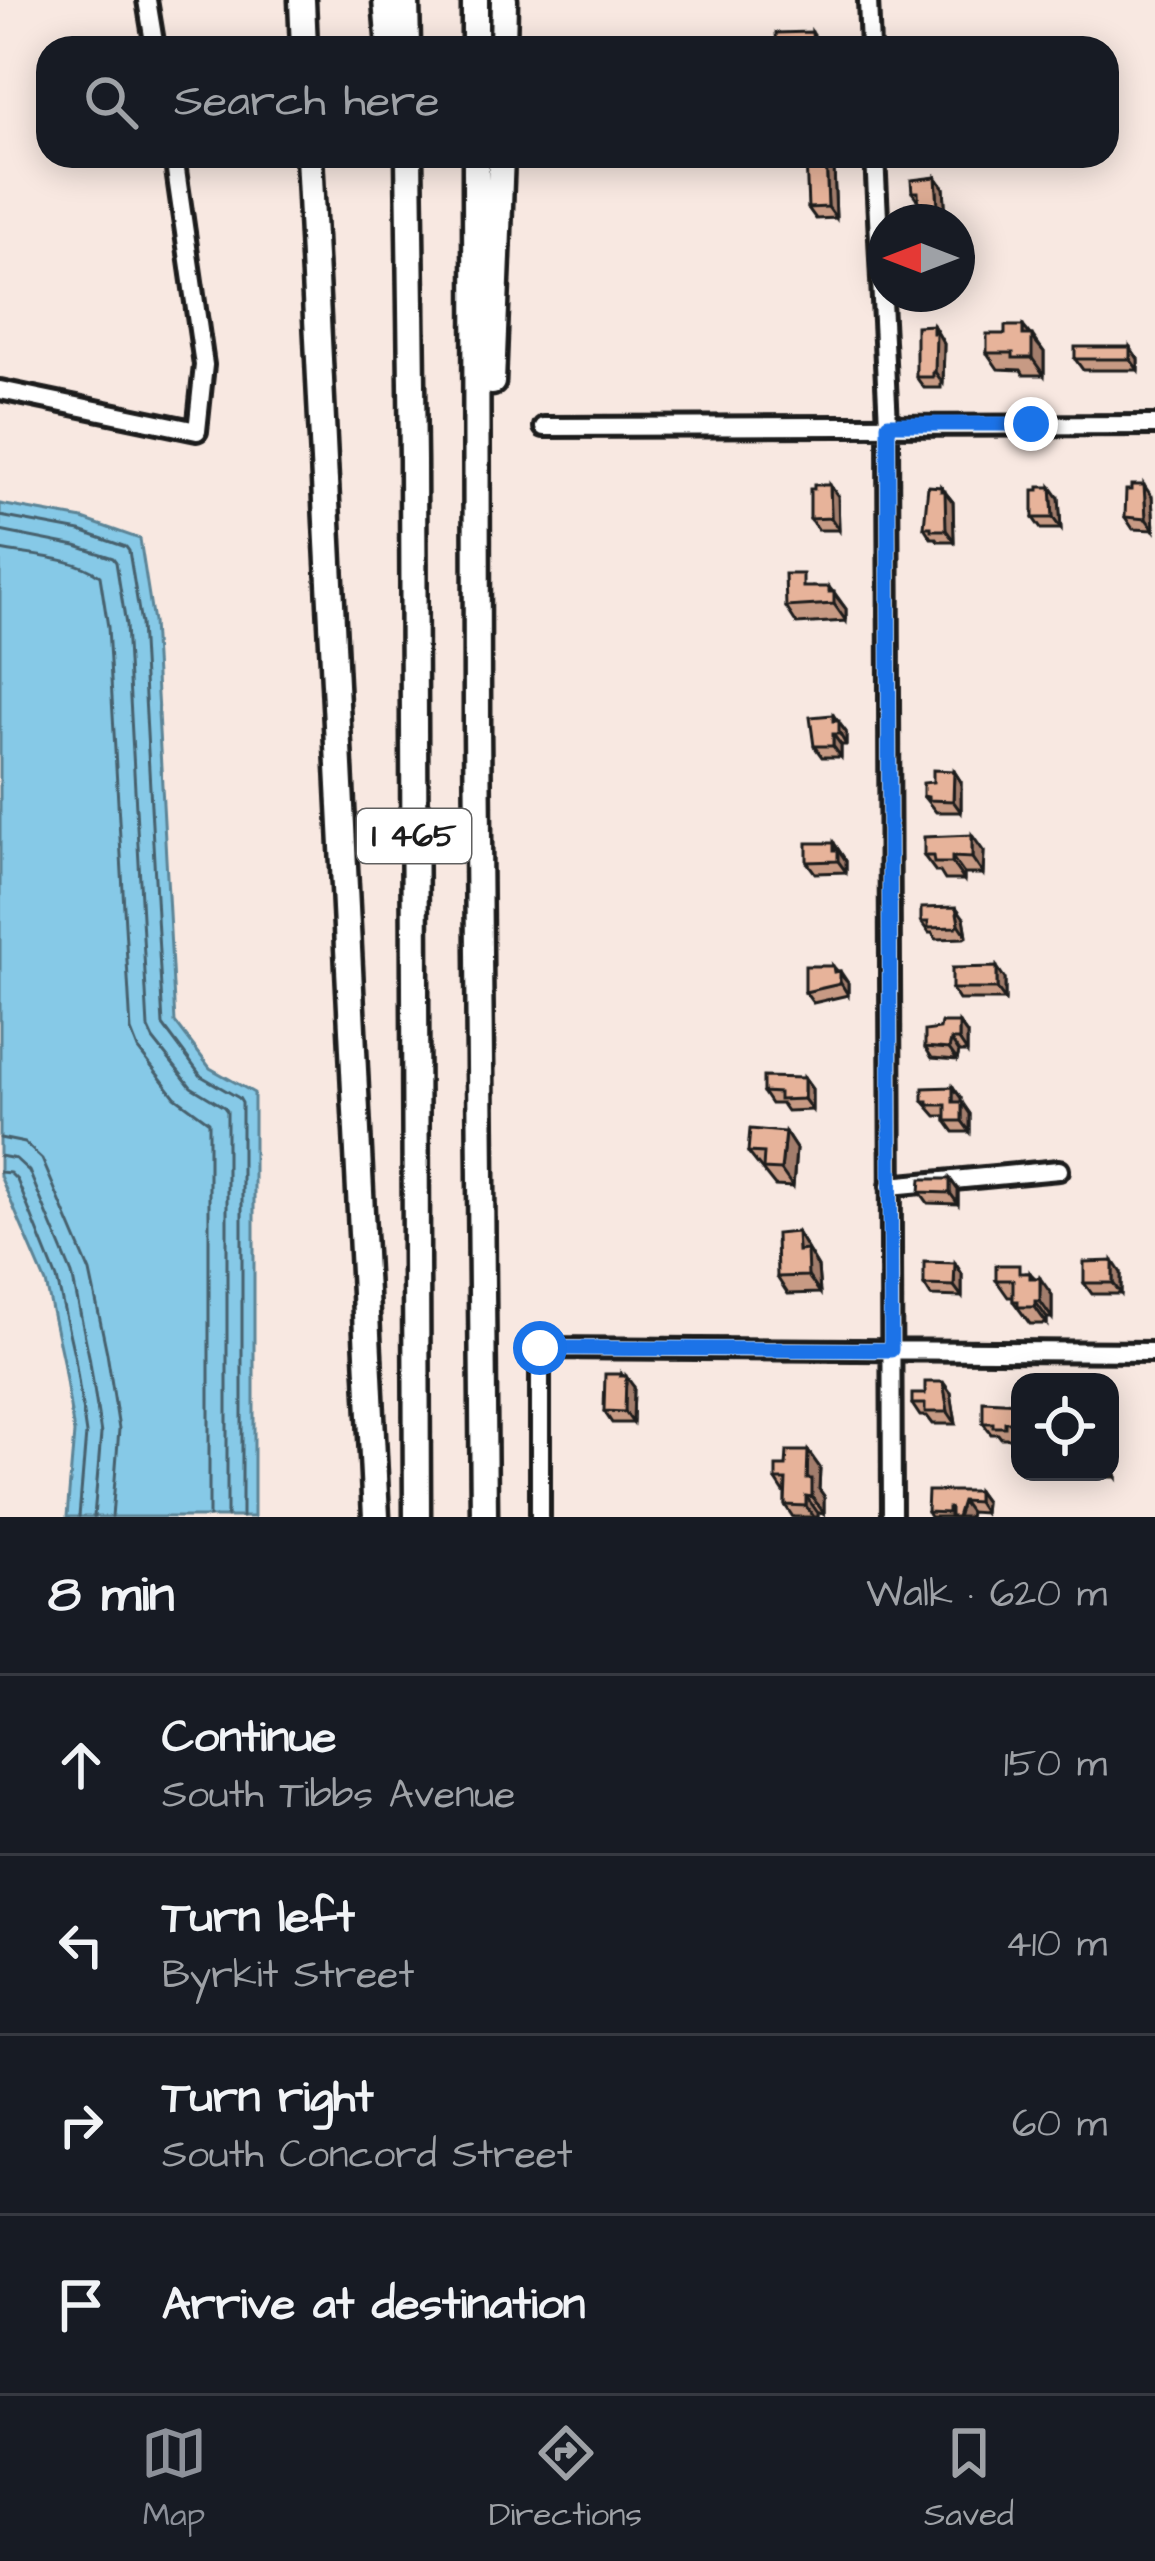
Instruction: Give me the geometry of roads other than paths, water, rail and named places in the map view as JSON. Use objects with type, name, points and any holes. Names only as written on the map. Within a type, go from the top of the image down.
[{"type":"highway","points":[[302,0],[304,36]]},
{"type":"highway","points":[[386,0],[389,36]]},
{"type":"highway","points":[[406,0],[407,36]]},
{"type":"highway","points":[[475,0],[475,36]]},
{"type":"highway","points":[[503,36],[504,0]]},
{"type":"highway","points":[[310,168],[376,1517]]},
{"type":"highway","points":[[399,168],[412,346]]},
{"type":"highway","name":"I 465","points":[[409,168],[416,1517]]},
{"type":"highway","name":"I 465","points":[[476,168],[484,1517]]},
{"type":"highway","points":[[477,726],[500,168]]},
{"type":"street","points":[[147,0],[153,36]]},
{"type":"street","points":[[868,0],[870,36]]},
{"type":"street","points":[[0,390],[196,431],[204,365],[176,168]]},
{"type":"street","points":[[876,168],[888,424],[892,1517]]},
{"type":"street","points":[[544,427],[1155,424]]},
{"type":"street","points":[[890,1186],[1059,1170]]},
{"type":"street","points":[[540,1517],[540,1348],[1155,1352]]},
{"type":"water","points":[[0,504],[83,519],[140,539],[153,622],[175,1022],[210,1068],[254,1093],[254,1517],[67,1517],[74,1433],[63,1361],[46,1283],[0,1176]]}]
